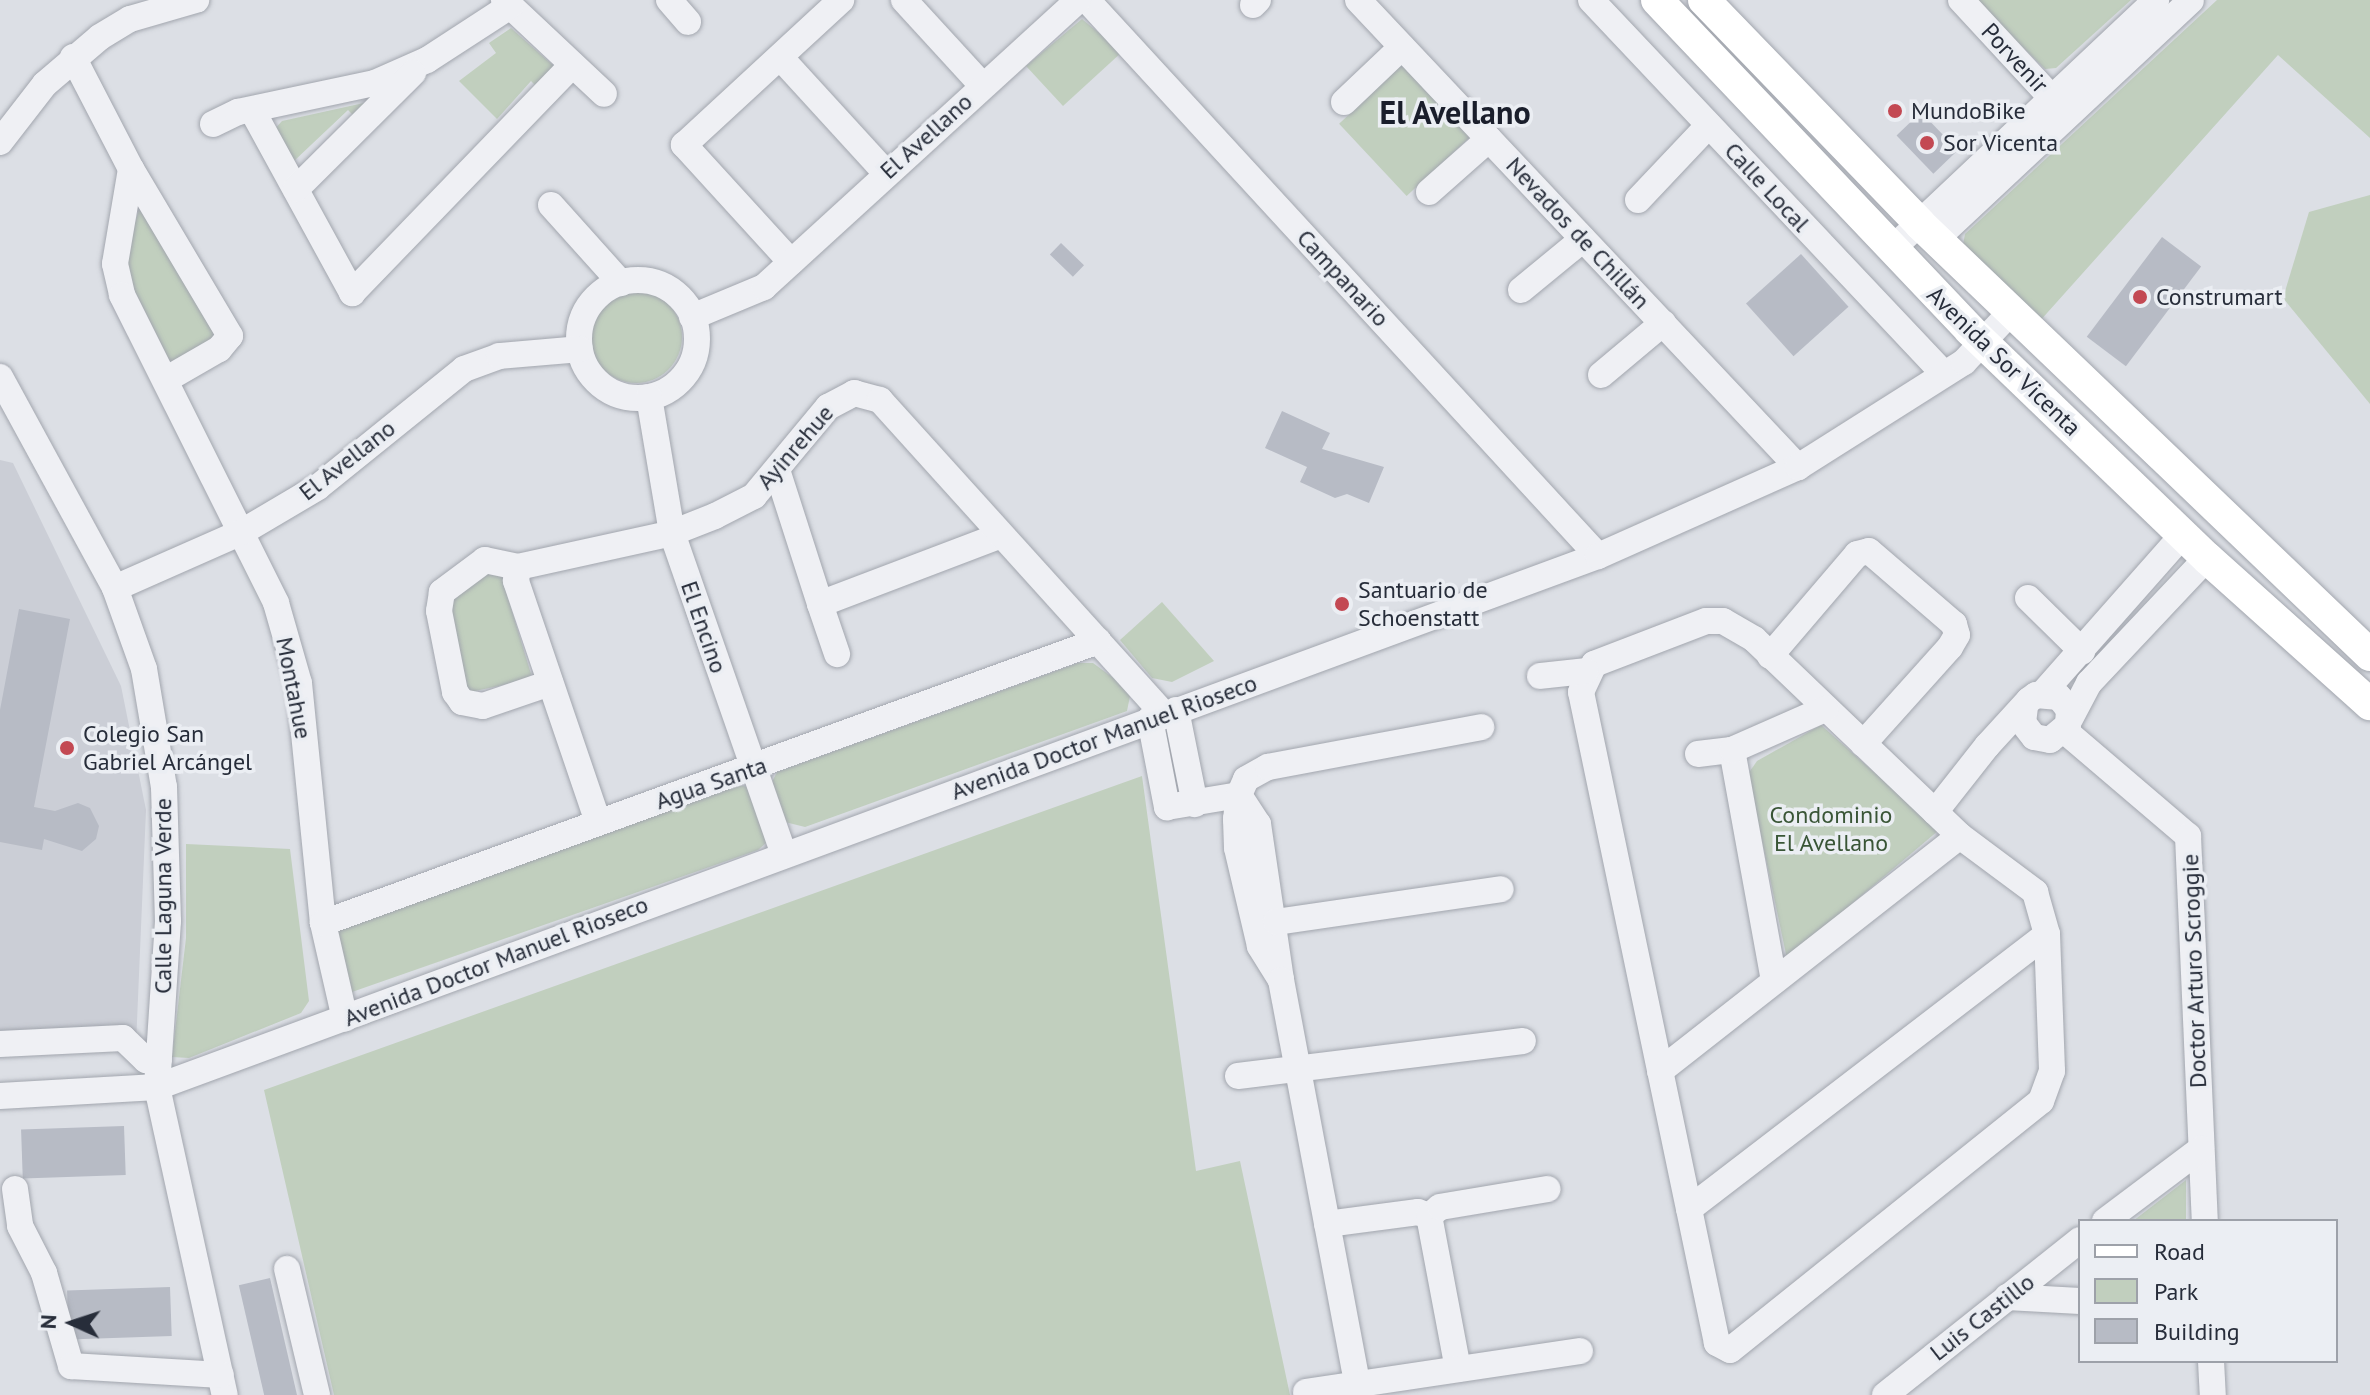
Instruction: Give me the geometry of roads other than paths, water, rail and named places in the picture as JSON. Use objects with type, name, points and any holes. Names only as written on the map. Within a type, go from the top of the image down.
[{"type":"main road","name":"Avenida Sor Vicenta","points":[[1657,0],[1984,343],[2207,558],[2370,704]]},
{"type":"main road","name":"Avenida Sor Vicenta","points":[[1704,0],[1928,232],[2370,655]]},
{"type":"main road","points":[[1892,249],[1928,232]]},
{"type":"main road","points":[[2183,535],[2207,530],[2245,538]]},
{"type":"street","points":[[0,142],[73,57],[130,19],[196,0]]},
{"type":"street","points":[[669,0],[688,22]]},
{"type":"street","points":[[791,262],[684,145],[841,0]]},
{"type":"street","points":[[904,0],[982,85]]},
{"type":"street","name":"El Avellano","points":[[692,317],[744,300],[791,262],[885,172],[1078,0]]},
{"type":"street","name":"Campanario","points":[[1087,0],[1598,556]]},
{"type":"street","name":"Nevados de Chillán","points":[[1358,0],[1798,467]]},
{"type":"street","name":"Calle Local","points":[[1591,0],[1944,374]]},
{"type":"street","name":"Porvenir","points":[[1961,0],[2060,107]]},
{"type":"street","points":[[2060,107],[2156,0]]},
{"type":"street","points":[[1928,232],[2060,107],[2191,0]]},
{"type":"street","points":[[296,189],[427,60],[507,3],[604,94]]},
{"type":"street","points":[[1344,102],[1402,47]]},
{"type":"street","points":[[73,57],[131,169],[230,336],[165,380]]},
{"type":"street","points":[[780,57],[885,172]]},
{"type":"street","points":[[213,124],[252,110],[375,83],[427,60]]},
{"type":"street","points":[[252,110],[352,293],[572,65]]},
{"type":"street","points":[[1638,200],[1709,125]]},
{"type":"street","points":[[1429,192],[1489,139]]},
{"type":"street","name":"Montahue","points":[[131,169],[117,243],[118,282],[276,603],[299,683],[323,923],[345,1019]]},
{"type":"street","points":[[551,205],[621,283]]},
{"type":"street","points":[[1521,290],[1583,239]]},
{"type":"street","points":[[621,283],[657,283],[675,293],[692,317],[697,345],[691,364],[681,379],[649,397],[604,387],[585,367],[580,349],[586,309],[621,283]]},
{"type":"street","name":"Avenida Doctor Manuel Rioseco","points":[[0,1096],[157,1087],[345,1019],[783,852],[1598,556],[1798,467],[1944,374],[1984,343],[2011,312]]},
{"type":"street","points":[[1601,375],[1663,323]]},
{"type":"street","name":"El Avellano","points":[[115,588],[242,532],[318,487],[464,369],[499,356],[580,349]]},
{"type":"street","name":"Calle Laguna Verde","points":[[0,377],[115,588],[144,669],[164,787],[168,921],[157,1087],[223,1385]]},
{"type":"street","name":"Ayinrehue","points":[[550,683],[483,706],[462,702],[455,692],[439,611],[442,592],[485,560],[518,567],[672,533],[754,496],[778,473],[836,400],[872,396],[1163,714]]},
{"type":"street","name":"El Encino","points":[[649,397],[672,533],[783,852]]},
{"type":"street","points":[[778,473],[837,654]]},
{"type":"street","points":[[1935,812],[1987,746],[2082,651],[2183,535]]},
{"type":"street","points":[[820,604],[999,536]]},
{"type":"street","points":[[1770,656],[1857,554],[1869,551],[1954,624],[1957,635],[1950,647],[1863,744]]},
{"type":"street","points":[[1987,746],[2034,737],[2050,740],[2067,725],[2089,683],[2207,558]]},
{"type":"street","points":[[518,567],[516,581],[598,822]]},
{"type":"street","points":[[2028,598],[2082,651]]},
{"type":"street","points":[[1540,676],[1586,671],[1706,621],[1739,629],[1960,836],[2035,892],[2047,934],[2052,1071],[2041,1101],[1730,1350],[1717,1343],[1581,692],[1586,671]]},
{"type":"street","name":"Agua Santa","points":[[323,923],[1098,641]]},
{"type":"street","points":[[2034,699],[2023,723],[2034,737]]},
{"type":"street","name":"Doctor Arturo Scroggie","points":[[2034,699],[2066,703],[2067,725],[2188,836],[2205,1219]]},
{"type":"street","points":[[1698,754],[1732,750],[1739,741],[1825,709]]},
{"type":"street","points":[[1163,714],[1167,807],[1239,795]]},
{"type":"street","points":[[1281,980],[1260,946],[1237,848],[1239,795],[1246,779],[1268,767],[1481,727]]},
{"type":"street","points":[[1732,750],[1774,981]]},
{"type":"street","points":[[1239,795],[1258,824],[1276,922],[1281,980],[1357,1383]]},
{"type":"street","points":[[1660,1071],[1960,836]]},
{"type":"street","points":[[1276,922],[1501,889]]},
{"type":"street","points":[[1689,1209],[2047,934]]},
{"type":"street","points":[[0,1044],[123,1038],[146,1060],[159,1059]]},
{"type":"street","points":[[1238,1076],[1523,1041]]},
{"type":"street","points":[[2108,1219],[2201,1149]]},
{"type":"street","points":[[15,1189],[20,1226],[44,1273],[71,1366],[223,1385]]},
{"type":"street","points":[[1429,1216],[1440,1207],[1548,1189]]},
{"type":"street","points":[[1327,1224],[1418,1212],[1429,1216]]},
{"type":"street","points":[[1429,1216],[1458,1369]]},
{"type":"street","name":"Luis Castillo","points":[[1885,1395],[2078,1242]]},
{"type":"street","points":[[287,1269],[317,1395]]},
{"type":"street","points":[[2007,1297],[2078,1301]]},
{"type":"street","points":[[1306,1392],[1580,1351]]},
{"type":"street","points":[[2211,1363],[2213,1395]]},
{"type":"place","name":"MundoBike","points":[[1895,111]]},
{"type":"place","name":"Sor Vicenta","points":[[1927,143]]},
{"type":"place","name":"Construmart","points":[[2140,297]]},
{"type":"place","name":"Santuario de Schoenstatt","points":[[1342,604]]},
{"type":"place","name":"Colegio San Gabriel Arcángel","points":[[67,748]]},
{"type":"district","name":"El Avellano","points":[[1455,112]]},
{"type":"park label","name":"Condominio El Avellano","points":[[1831,829]]}]
